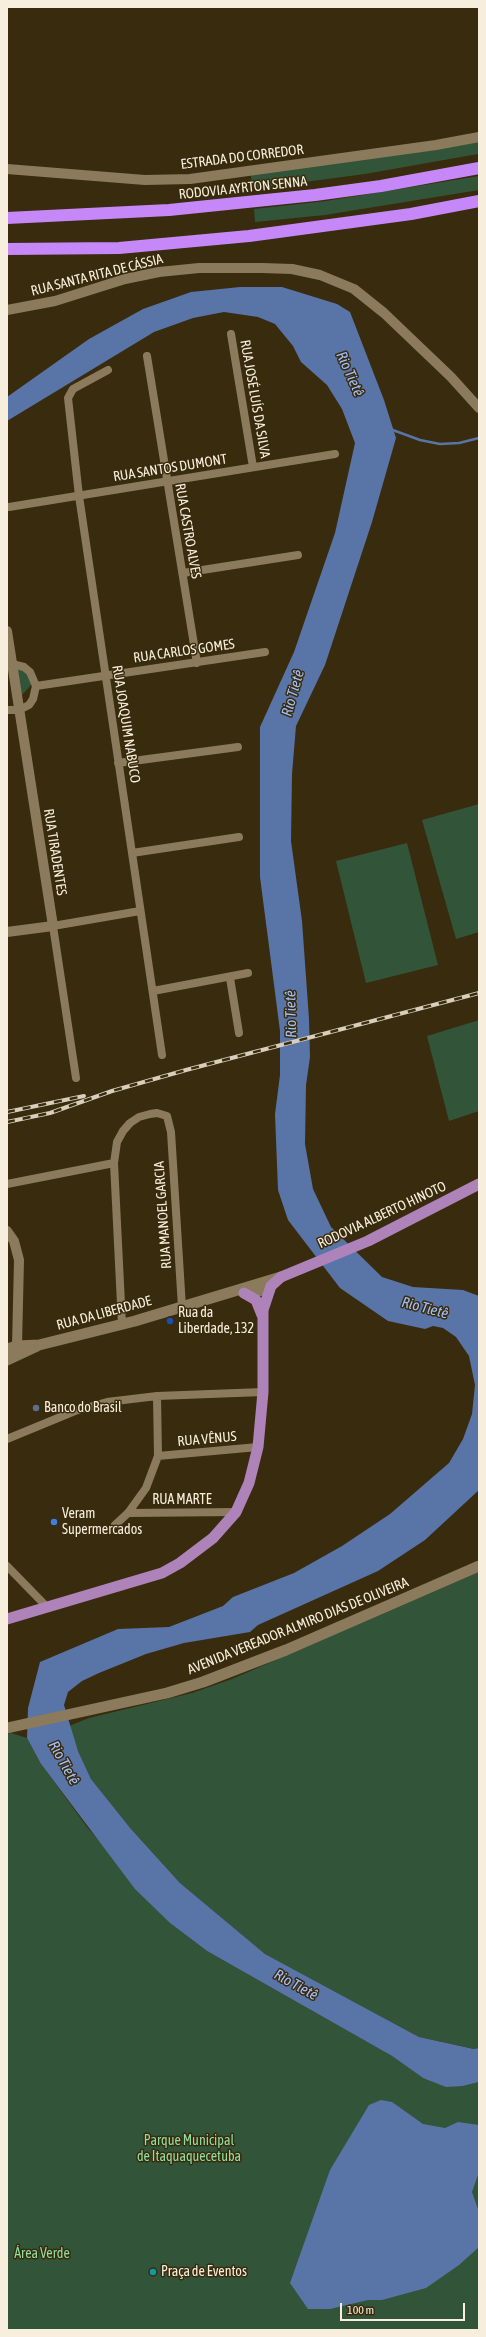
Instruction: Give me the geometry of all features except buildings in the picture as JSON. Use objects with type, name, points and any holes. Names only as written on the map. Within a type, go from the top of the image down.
[{"type":"highway","name":"RODOVIA AYRTON SENNA","points":[[7,218],[162,211],[300,197],[381,186],[479,168]]},
{"type":"highway","points":[[7,248],[119,248],[249,236],[389,217],[479,201]]},
{"type":"main road","name":"RODOVIA ALBERTO HINOTO","points":[[269,1289],[281,1277],[368,1241],[479,1184]]},
{"type":"main road","name":"RODOVIA ALBERTO HINOTO","points":[[269,1289],[299,1270]]},
{"type":"main road","name":"RUA DA LIBERDADE","points":[[12,1347],[39,1345],[122,1324],[208,1300],[281,1277]]},
{"type":"main road","name":"RUA DA LIBERDADE","points":[[208,1300],[269,1289]]},
{"type":"main road","points":[[7,1620],[162,1573],[200,1549],[213,1538],[236,1512],[249,1483],[258,1447],[263,1392],[262,1317],[269,1289]]},
{"type":"main road","points":[[244,1293],[256,1300],[262,1317]]},
{"type":"main road","points":[[7,1360],[39,1345]]},
{"type":"main road","points":[[7,1356],[15,1350],[12,1347]]},
{"type":"main road","name":"AVENIDA VEREADOR ALMIRO DIAS DE OLIVEIRA","points":[[7,1728],[87,1712],[167,1693],[203,1682],[286,1650],[479,1566]]},
{"type":"street","name":"ESTRADA DO CORREDOR","points":[[7,169],[145,180],[190,179],[429,146],[479,137]]},
{"type":"street","name":"RUA SANTA RITA DE CÁSSIA","points":[[7,310],[55,300],[159,272],[199,268],[262,268],[292,270],[320,275],[354,289],[384,313],[451,377],[479,408]]},
{"type":"street","name":"RUA JOSÉ LUÍS DA SILVA","points":[[231,334],[253,467]]},
{"type":"street","name":"RUA CASTRO ALVES","points":[[147,356],[183,573],[196,663]]},
{"type":"street","name":"RUA JOAQUIM NABUCO","points":[[108,370],[73,390],[68,398],[79,496],[162,1055]]},
{"type":"street","name":"RUA SANTOS DUMONT","points":[[9,507],[335,454]]},
{"type":"street","points":[[183,573],[298,555]]},
{"type":"street","name":"RUA TIRADENTES","points":[[7,631],[9,665],[19,710],[76,1078]]},
{"type":"street","name":"RUA CARLOS GOMES","points":[[36,686],[265,652]]},
{"type":"street","points":[[7,710],[19,710],[29,705],[33,699],[36,686],[30,672],[24,667],[9,665]]},
{"type":"street","points":[[118,763],[238,747]]},
{"type":"street","points":[[132,853],[239,837]]},
{"type":"street","points":[[7,932],[53,926],[140,911]]},
{"type":"street","points":[[153,991],[230,978],[248,973]]},
{"type":"street","points":[[230,978],[239,1033]]},
{"type":"street","name":"RUA MANOEL GARCIA","points":[[114,1163],[117,1142],[123,1131],[130,1123],[139,1117],[157,1113],[167,1116],[169,1121],[182,1307]]},
{"type":"street","points":[[7,1184],[114,1163],[122,1324]]},
{"type":"street","points":[[7,1231],[14,1241],[19,1260],[12,1347]]},
{"type":"street","points":[[7,1439],[91,1406],[157,1396],[263,1392]]},
{"type":"street","points":[[115,1525],[128,1513],[146,1488],[158,1456],[157,1396]]},
{"type":"street","name":"RUA VÊNUS","points":[[158,1456],[258,1447]]},
{"type":"street","name":"RUA MARTE","points":[[128,1513],[236,1512]]},
{"type":"street","points":[[7,1566],[47,1607]]},
{"type":"green space","points":[[479,140],[479,154],[365,174],[252,189],[251,175]]},
{"type":"green space","points":[[479,176],[479,190],[325,215],[255,222],[254,209],[326,201]]},
{"type":"green space","points":[[16,665],[27,670],[31,680],[31,685],[22,695]]},
{"type":"green space","points":[[479,804],[479,932],[456,939],[422,820]]},
{"type":"green space","points":[[407,843],[438,965],[366,983],[336,861]]},
{"type":"green space","points":[[479,1020],[479,1111],[449,1121],[427,1036]]},
{"type":"green space","points":[[479,1572],[479,2048],[475,2049],[419,2037],[265,1954],[180,1883],[131,1829],[91,1779],[78,1751],[69,1726],[89,1718],[192,1693],[232,1679]]},
{"type":"green space","name":"Parque Municipal de Itaquaquecetuba","points":[[11,1733],[27,1738],[41,1764],[87,1827],[170,1923],[207,1951],[392,2056],[423,2078],[463,2086],[479,2082],[479,2330],[7,2330],[7,1734]]},
{"type":"water","name":"Rio Tietê","points":[[240,287],[282,287],[337,304],[350,312],[384,400],[396,438],[372,522],[325,665],[296,726],[292,774],[291,841],[302,921],[309,1019],[310,1057],[306,1085],[305,1144],[313,1189],[331,1227],[382,1277],[413,1287],[463,1290],[479,1296],[479,1490],[425,1540],[378,1571],[258,1625],[250,1632],[184,1643],[146,1654],[99,1673],[82,1681],[68,1692],[64,1705],[78,1751],[91,1779],[131,1829],[180,1883],[265,1954],[419,2037],[474,2049],[479,2048],[479,2082],[463,2086],[446,2087],[423,2078],[392,2056],[207,1951],[170,1923],[135,1889],[41,1764],[27,1738],[28,1708],[40,1662],[118,1629],[169,1627],[223,1606],[233,1597],[294,1573],[342,1546],[390,1514],[449,1463],[463,1439],[472,1414],[475,1385],[469,1356],[456,1337],[443,1328],[433,1326],[425,1329],[388,1321],[340,1288],[288,1220],[278,1190],[275,1114],[280,1075],[280,1031],[260,877],[260,727],[294,652],[335,533],[355,443],[342,409],[327,385],[301,362],[293,346],[275,324],[258,317],[224,312],[193,318],[154,332],[7,421],[7,397],[89,339],[143,309],[191,292]]},
{"type":"water","points":[[381,2100],[392,2102],[423,2124],[445,2128],[458,2122],[479,2125],[479,2172],[472,2192],[479,2212],[479,2247],[459,2265],[426,2288],[382,2300],[368,2300],[330,2309],[308,2309],[290,2283],[330,2170],[369,2105]]},
{"type":"waterway","points":[[390,429],[420,440],[440,444],[459,443],[479,438]]},
{"type":"railway","points":[[7,1122],[50,1113],[112,1091],[186,1070],[479,993]]},
{"type":"railway","points":[[7,1112],[84,1096]]},
{"type":"place","name":"Rua da Liberdade, 132","points":[[170,1321]]},
{"type":"place","name":"Banco do Brasil","points":[[36,1408]]},
{"type":"place","name":"Veram Supermercados","points":[[54,1522]]},
{"type":"place","name":"Praça de Eventos","points":[[153,2272]]},
{"type":"park label","name":"Área Verde","points":[[42,2254]]}]
